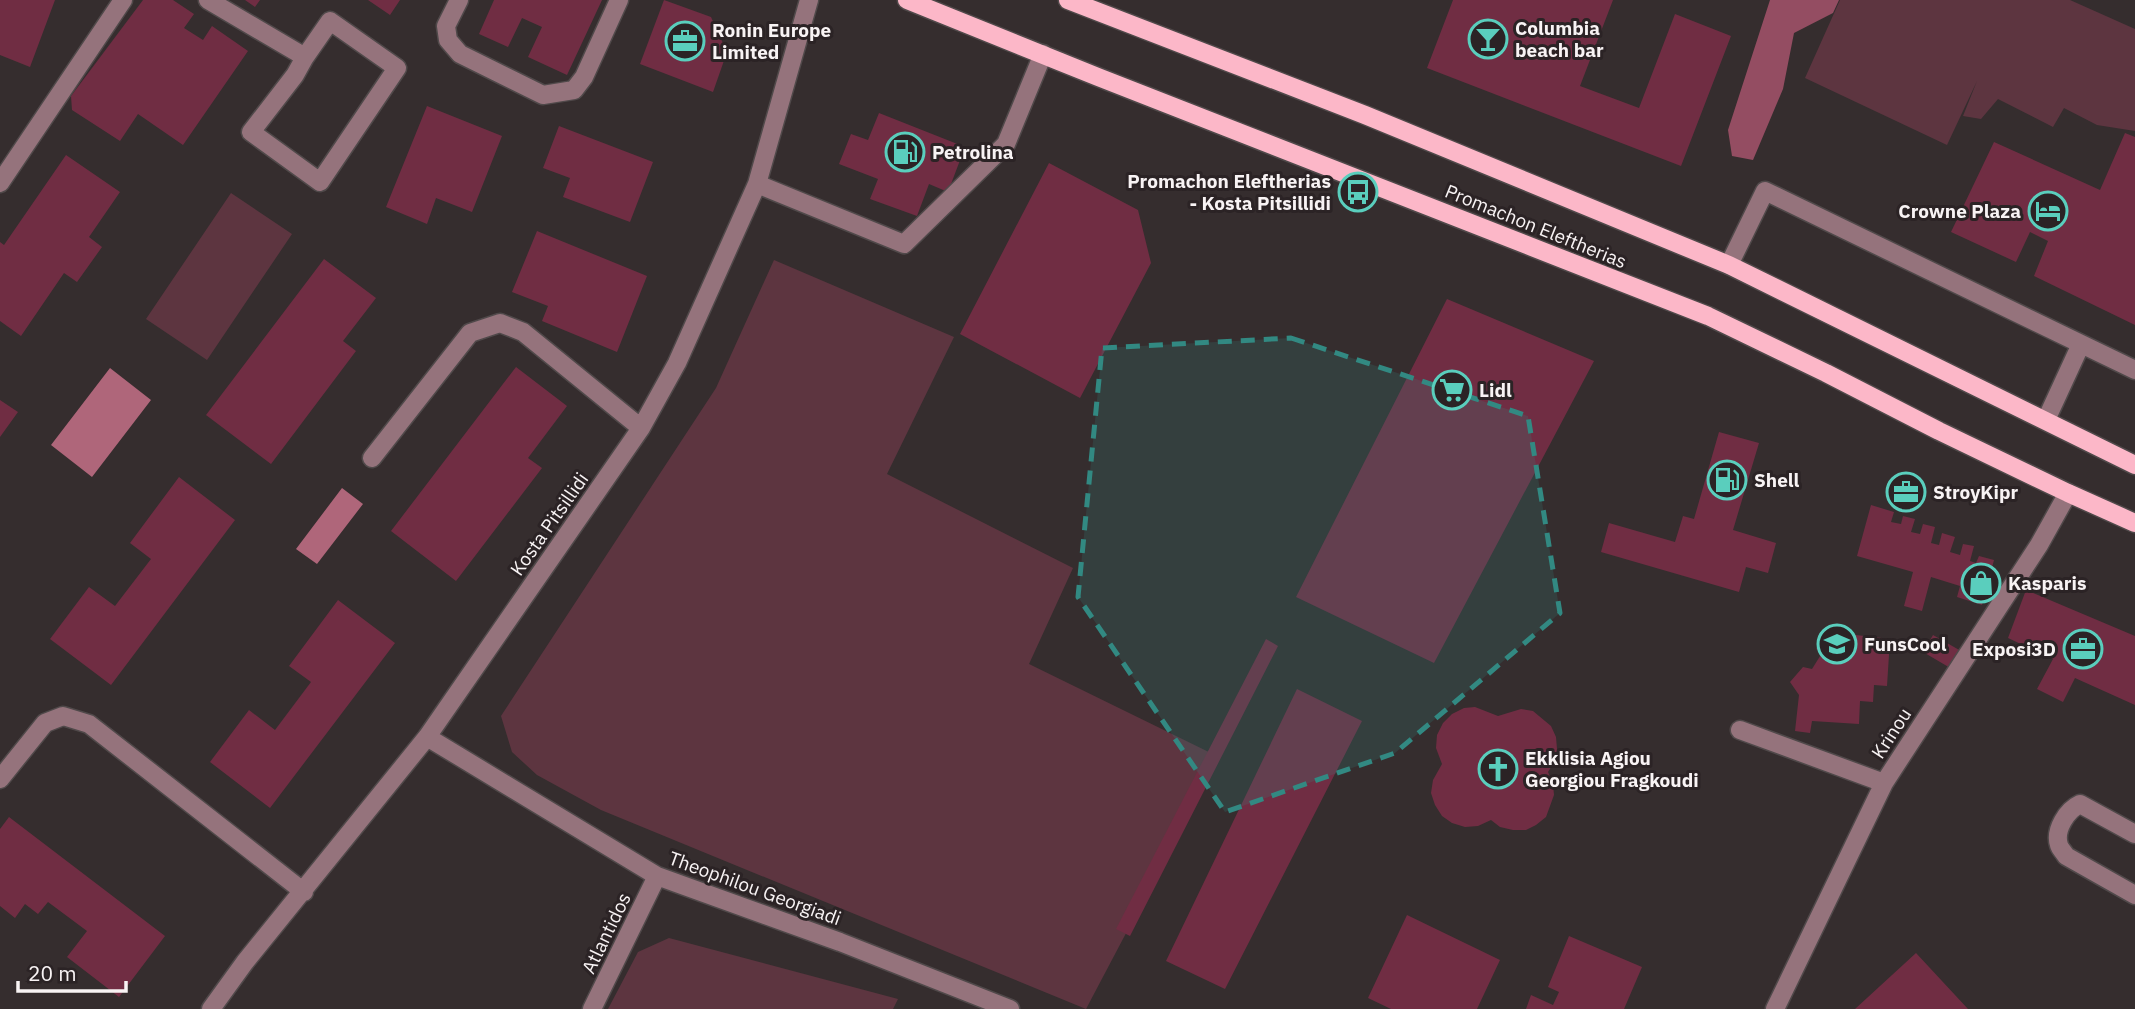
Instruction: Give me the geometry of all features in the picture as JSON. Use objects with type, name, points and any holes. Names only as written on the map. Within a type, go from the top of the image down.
[{"type":"main road","name":"Promachon Eleftherias","points":[[907,0],[1098,78],[1708,316],[2068,493],[2135,523]]},
{"type":"main road","name":"Promachon Eleftherias","points":[[1068,0],[1365,115],[1729,265],[2135,465]]},
{"type":"street","points":[[0,183],[123,0]]},
{"type":"street","points":[[208,0],[305,57]]},
{"type":"street","points":[[459,0],[446,26],[448,40],[460,54],[543,95],[574,90],[584,77],[619,0]]},
{"type":"street","name":"Kosta Pitsillidi","points":[[211,1009],[244,962],[427,737],[641,428],[677,363],[757,184],[809,0]]},
{"type":"street","points":[[330,21],[397,68],[320,182],[251,132],[295,75],[305,57],[330,21]]},
{"type":"street","points":[[757,184],[904,244],[1006,144],[1043,54]]},
{"type":"street","points":[[1729,265],[1765,191],[2135,370]]},
{"type":"street","points":[[372,458],[470,333],[500,323],[523,332],[641,428]]},
{"type":"street","points":[[2046,420],[2081,344]]},
{"type":"street","name":"Krinou","points":[[1775,1009],[1884,783],[2039,545],[2068,493]]},
{"type":"street","points":[[0,779],[46,723],[63,716],[89,724],[304,891]]},
{"type":"street","points":[[1740,730],[1884,783]]},
{"type":"street","name":"Theophilou Georgiadi","points":[[427,737],[657,876],[840,942],[1010,1009]]},
{"type":"street","points":[[2135,834],[2080,804],[2070,809],[2059,831],[2059,845],[2066,856],[2135,895]]},
{"type":"street","name":"Atlantidos","points":[[592,1009],[657,876]]},
{"type":"highlighted area","points":[[1291,338],[1528,416],[1560,613],[1395,753],[1225,812],[1078,597],[1102,348]]},
{"type":"shaded area","points":[[1770,0],[1839,0],[1833,13],[1794,33],[1783,89],[1753,160],[1732,156],[1728,130]]},
{"type":"shaded area","points":[[1840,0],[2070,0],[2135,29],[2135,131],[2097,125],[2064,108],[2053,127],[1998,99],[1981,119],[1963,116],[1977,81],[1947,145],[1805,78]]},
{"type":"shaded area","points":[[231,193],[292,234],[207,360],[146,319]]},
{"type":"shaded area","points":[[774,260],[954,337],[887,474],[1073,568],[1029,664],[1219,757],[1086,1009],[601,810],[537,775],[512,752],[501,716],[716,388]]},
{"type":"shaded area","points":[[110,368],[151,400],[92,477],[51,445]]},
{"type":"shaded area","points":[[342,488],[363,504],[317,564],[296,549]]},
{"type":"shaded area","points":[[669,938],[898,999],[893,1009],[608,1009],[638,952]]},
{"type":"building","points":[[0,0],[55,0],[30,67],[0,55]]},
{"type":"building","points":[[143,0],[173,0],[194,14],[184,28],[203,40],[212,26],[248,51],[183,145],[138,114],[120,141],[72,110],[71,96]]},
{"type":"building","points":[[245,0],[260,0],[255,7]]},
{"type":"building","points":[[368,0],[400,0],[390,15]]},
{"type":"building","points":[[494,0],[602,0],[567,75],[528,57],[542,27],[522,18],[508,47],[479,34]]},
{"type":"building","name":"Ronin Europe Limited","points":[[664,0],[711,17],[727,52],[713,92],[640,64]]},
{"type":"building","points":[[1453,0],[1613,0],[1580,86],[1639,108],[1675,14],[1731,36],[1681,166],[1427,68]]},
{"type":"building","points":[[427,106],[502,136],[472,212],[436,198],[427,224],[386,207]]},
{"type":"building","points":[[879,113],[965,147],[948,192],[929,184],[917,216],[870,199],[878,179],[839,164],[851,134],[868,140]]},
{"type":"building","points":[[559,126],[653,162],[630,222],[563,197],[570,178],[543,168]]},
{"type":"building","name":"Crowne Plaza","points":[[2125,133],[2135,137],[2135,325],[2034,276],[2048,241],[2030,232],[2016,262],[1951,232],[1994,142],[2100,190]]},
{"type":"building","points":[[66,155],[120,192],[89,237],[102,247],[77,282],[64,273],[21,336],[0,321],[0,242],[4,245]]},
{"type":"building","points":[[1049,163],[1138,210],[1151,263],[1080,398],[960,334]]},
{"type":"building","points":[[537,231],[647,276],[617,352],[542,321],[548,306],[512,292]]},
{"type":"building","points":[[324,259],[376,298],[343,341],[356,351],[271,464],[206,415]]},
{"type":"building","points":[[1447,299],[1594,361],[1434,663],[1296,597]]},
{"type":"building","points":[[516,367],[567,406],[528,458],[542,468],[456,581],[391,531]]},
{"type":"building","points":[[0,400],[18,412],[0,437]]},
{"type":"building","name":"Shell","points":[[1719,432],[1759,443],[1733,530],[1776,543],[1768,573],[1746,567],[1739,592],[1601,552],[1609,523],[1675,542],[1683,516],[1694,519]]},
{"type":"building","points":[[179,477],[235,520],[111,685],[50,639],[89,587],[115,606],[151,559],[130,543]]},
{"type":"building","points":[[1871,505],[1894,512],[1891,522],[1901,524],[1903,516],[1915,519],[1911,532],[1920,534],[1923,524],[1935,527],[1931,543],[1939,545],[1942,533],[1955,537],[1950,552],[1960,555],[1963,544],[1974,546],[1970,561],[1976,563],[1979,556],[1994,560],[1982,605],[1957,597],[1960,586],[1931,577],[1922,611],[1904,606],[1913,572],[1857,556]]},
{"type":"building","name":"Exposi3D","points":[[2026,590],[2135,636],[2135,705],[2075,678],[2063,702],[2037,689],[2053,659],[2008,638]]},
{"type":"building","points":[[338,600],[395,643],[270,808],[210,762],[249,710],[275,730],[311,682],[289,666]]},
{"type":"building","points":[[1830,632],[1890,639],[1887,686],[1874,685],[1873,702],[1860,701],[1859,724],[1812,721],[1810,733],[1795,731],[1799,695],[1790,682],[1803,667],[1812,669],[1822,653],[1816,649]]},
{"type":"building","points":[[1933,635],[1961,651],[1952,669],[1923,652]]},
{"type":"building","points":[[1266,639],[1278,646],[1130,936],[1116,929]]},
{"type":"building","points":[[1297,689],[1362,721],[1225,989],[1166,961]]},
{"type":"building","points":[[1475,707],[1498,716],[1521,709],[1533,711],[1551,726],[1556,737],[1555,761],[1548,772],[1554,795],[1546,817],[1526,830],[1500,827],[1491,820],[1478,826],[1465,827],[1442,816],[1435,805],[1431,793],[1433,780],[1442,764],[1436,748],[1437,735],[1452,714],[1464,708]]},
{"type":"building","points":[[9,817],[165,936],[119,997],[67,957],[87,931],[48,902],[38,914],[25,904],[15,918],[0,906],[0,829]]},
{"type":"building","points":[[1407,915],[1500,960],[1477,1009],[1391,1009],[1368,998]]},
{"type":"building","points":[[1569,936],[1642,967],[1624,1009],[1526,1009],[1531,995],[1553,1005],[1559,992],[1548,987]]},
{"type":"building","points":[[1916,953],[1968,1009],[1855,1009]]},
{"type":"place","name":"Columbia beach bar","points":[[1488,39]]},
{"type":"place","name":"Ronin Europe Limited","points":[[685,41]]},
{"type":"place","name":"Petrolina","points":[[905,152]]},
{"type":"place","name":"Promachon Eleftherias - Kosta Pitsillidi","points":[[1358,192]]},
{"type":"place","name":"Crowne Plaza","points":[[2048,211]]},
{"type":"place","name":"Lidl","points":[[1452,390]]},
{"type":"place","name":"Shell","points":[[1727,480]]},
{"type":"place","name":"StroyKipr","points":[[1906,492]]},
{"type":"place","name":"Kasparis","points":[[1981,583]]},
{"type":"place","name":"FunsCool","points":[[1837,644]]},
{"type":"place","name":"Exposi3D","points":[[2083,649]]},
{"type":"place","name":"Ekklisia Agiou Georgiou Fragkoudi","points":[[1498,769]]}]
